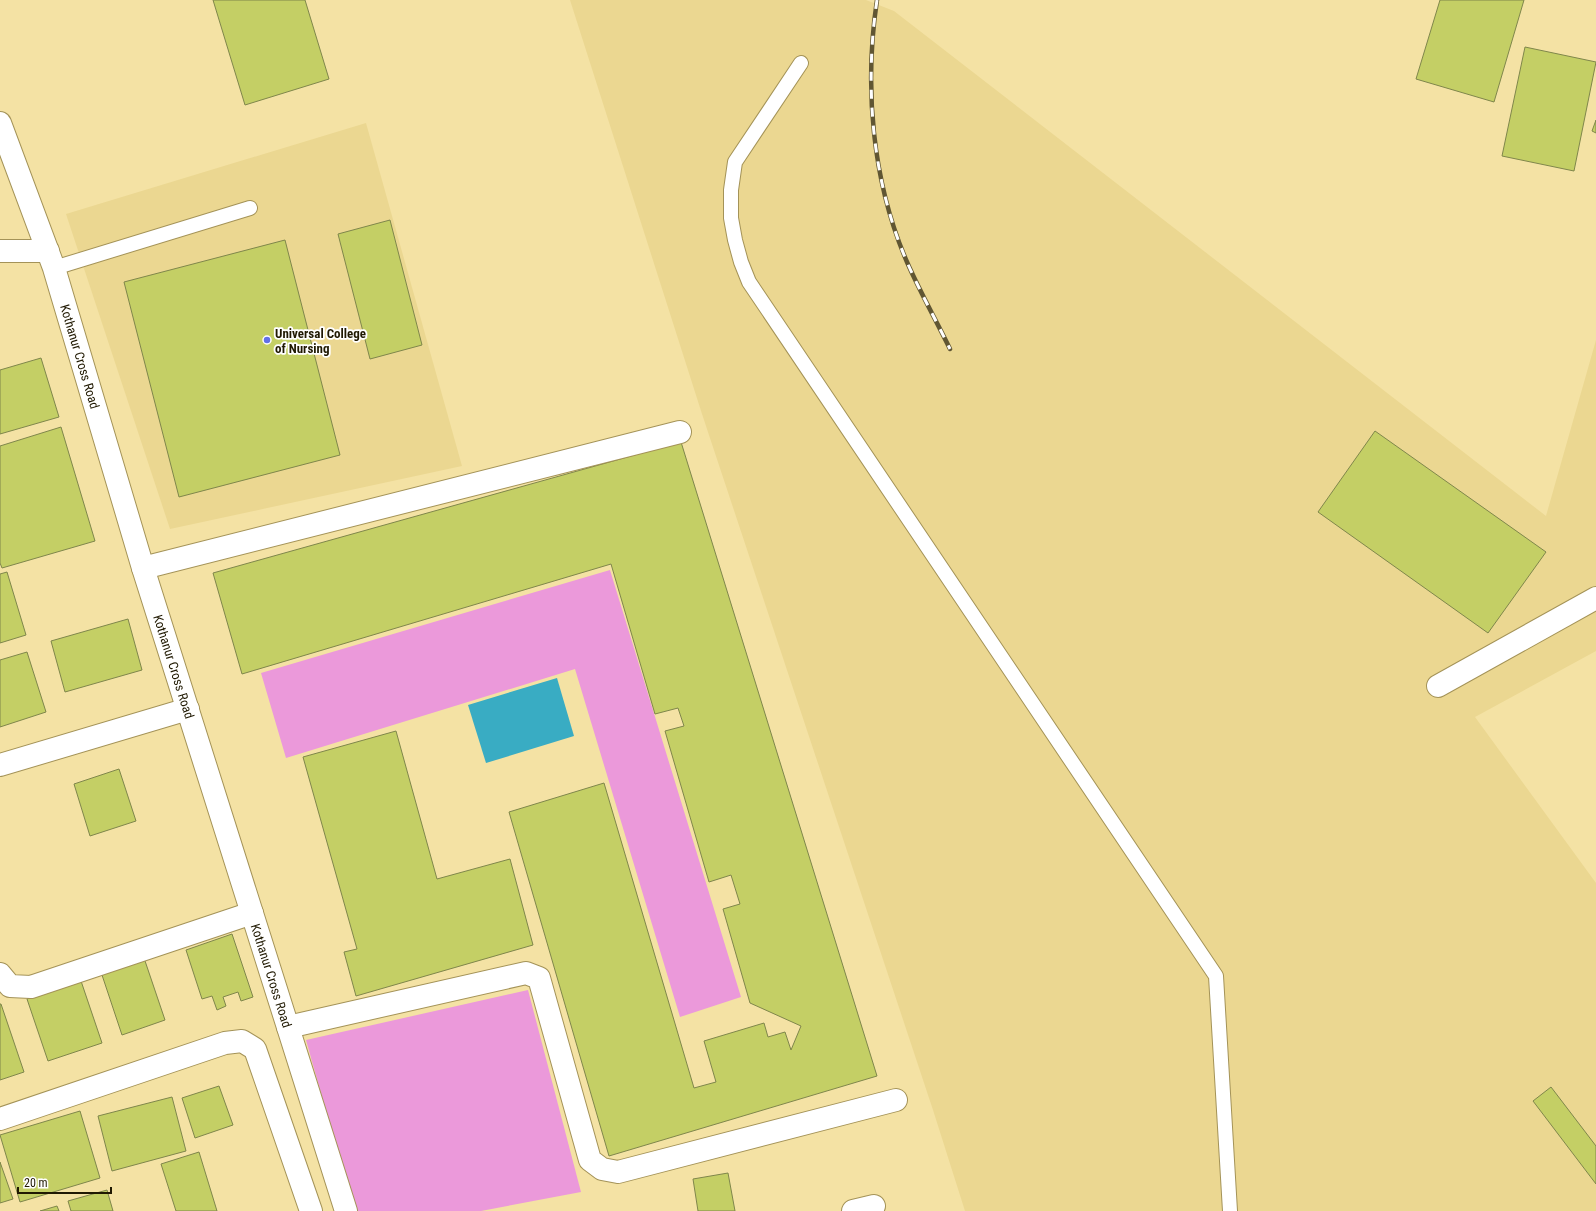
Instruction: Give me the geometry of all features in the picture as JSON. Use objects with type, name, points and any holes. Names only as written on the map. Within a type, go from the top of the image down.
[{"type":"street","name":"Kothanur Cross Road","points":[[0,123],[51,259],[143,568],[346,1211]]},
{"type":"street","points":[[0,251],[51,259]]},
{"type":"street","points":[[143,568],[680,432]]},
{"type":"street","points":[[1438,686],[1596,598]]},
{"type":"street","points":[[0,765],[188,710]]},
{"type":"street","points":[[0,974],[10,986],[31,987],[252,912]]},
{"type":"street","points":[[288,1027],[526,973],[539,978],[590,1160],[602,1169],[618,1172],[896,1100]]},
{"type":"street","points":[[0,1119],[225,1044],[242,1042],[256,1049],[311,1211]]},
{"type":"street","points":[[854,1211],[874,1206]]},
{"type":"lane","points":[[801,63],[735,162],[731,190],[731,218],[741,262],[749,282],[1216,976],[1230,1211]]},
{"type":"lane","points":[[51,259],[250,208]]},
{"type":"shaded area","points":[[570,0],[866,0],[894,11],[1546,516],[1596,340],[1596,651],[1475,717],[1596,883],[1596,1211],[965,1211],[933,1110],[702,414]]},
{"type":"shaded area","name":"Universal College of Nursing","points":[[366,123],[462,466],[170,529],[66,214]]},
{"type":"shaded area","points":[[610,570],[741,997],[680,1017],[575,669],[286,758],[261,673]]},
{"type":"shaded area","points":[[528,990],[581,1192],[481,1211],[354,1211],[306,1040]]},
{"type":"water","points":[[557,678],[574,736],[486,763],[468,705]]},
{"type":"building","points":[[213,0],[305,0],[329,79],[245,105]]},
{"type":"building","points":[[1440,0],[1524,0],[1494,102],[1416,79]]},
{"type":"building","points":[[1525,47],[1596,62],[1574,171],[1502,156]]},
{"type":"building","points":[[1596,120],[1596,133],[1592,131]]},
{"type":"building","points":[[390,220],[422,345],[370,359],[338,234]]},
{"type":"building","points":[[285,240],[340,455],[179,497],[124,282]]},
{"type":"building","points":[[41,358],[59,417],[0,434],[0,370]]},
{"type":"building","points":[[61,427],[95,541],[2,568],[0,563],[0,446]]},
{"type":"building","points":[[1375,431],[1546,552],[1488,633],[1318,512]]},
{"type":"building","points":[[681,442],[877,1076],[609,1156],[509,812],[604,783],[694,1088],[716,1082],[704,1041],[764,1023],[768,1037],[785,1032],[791,1050],[801,1026],[750,1003],[723,909],[740,904],[731,875],[709,882],[665,731],[684,726],[678,708],[655,714],[611,564],[242,674],[213,573]]},
{"type":"building","points":[[7,572],[26,635],[0,643],[0,574]]},
{"type":"building","points":[[128,619],[142,670],[65,692],[51,641]]},
{"type":"building","points":[[27,652],[46,712],[0,727],[0,660]]},
{"type":"building","points":[[396,731],[437,879],[510,859],[533,945],[356,996],[344,952],[357,949],[303,757]]},
{"type":"building","points":[[119,769],[136,821],[90,836],[74,784]]},
{"type":"building","points":[[232,934],[253,997],[241,1001],[238,992],[223,997],[226,1006],[217,1010],[212,996],[202,999],[186,950]]},
{"type":"building","points":[[143,955],[165,1020],[122,1035],[100,969]]},
{"type":"building","points":[[81,981],[102,1043],[48,1061],[27,999]]},
{"type":"building","points":[[0,1004],[24,1072],[0,1080]]},
{"type":"building","points":[[219,1086],[233,1125],[195,1138],[182,1098]]},
{"type":"building","points":[[1551,1087],[1596,1146],[1596,1184],[1533,1101]]},
{"type":"building","points":[[172,1097],[186,1151],[112,1171],[98,1116]]},
{"type":"building","points":[[80,1111],[100,1178],[20,1202],[0,1135]]},
{"type":"building","points":[[199,1152],[217,1211],[176,1211],[161,1164]]},
{"type":"building","points":[[0,1162],[13,1199],[0,1203]]},
{"type":"building","points":[[728,1173],[735,1211],[698,1211],[693,1179]]},
{"type":"building","points":[[107,1190],[113,1211],[71,1211],[68,1201]]},
{"type":"building","points":[[57,1206],[59,1211],[40,1211]]},
{"type":"railway","points":[[877,0],[871,66],[874,133],[879,166],[895,231],[907,262],[950,349]]},
{"type":"place","name":"Universal College of Nursing","points":[[267,340]]}]
